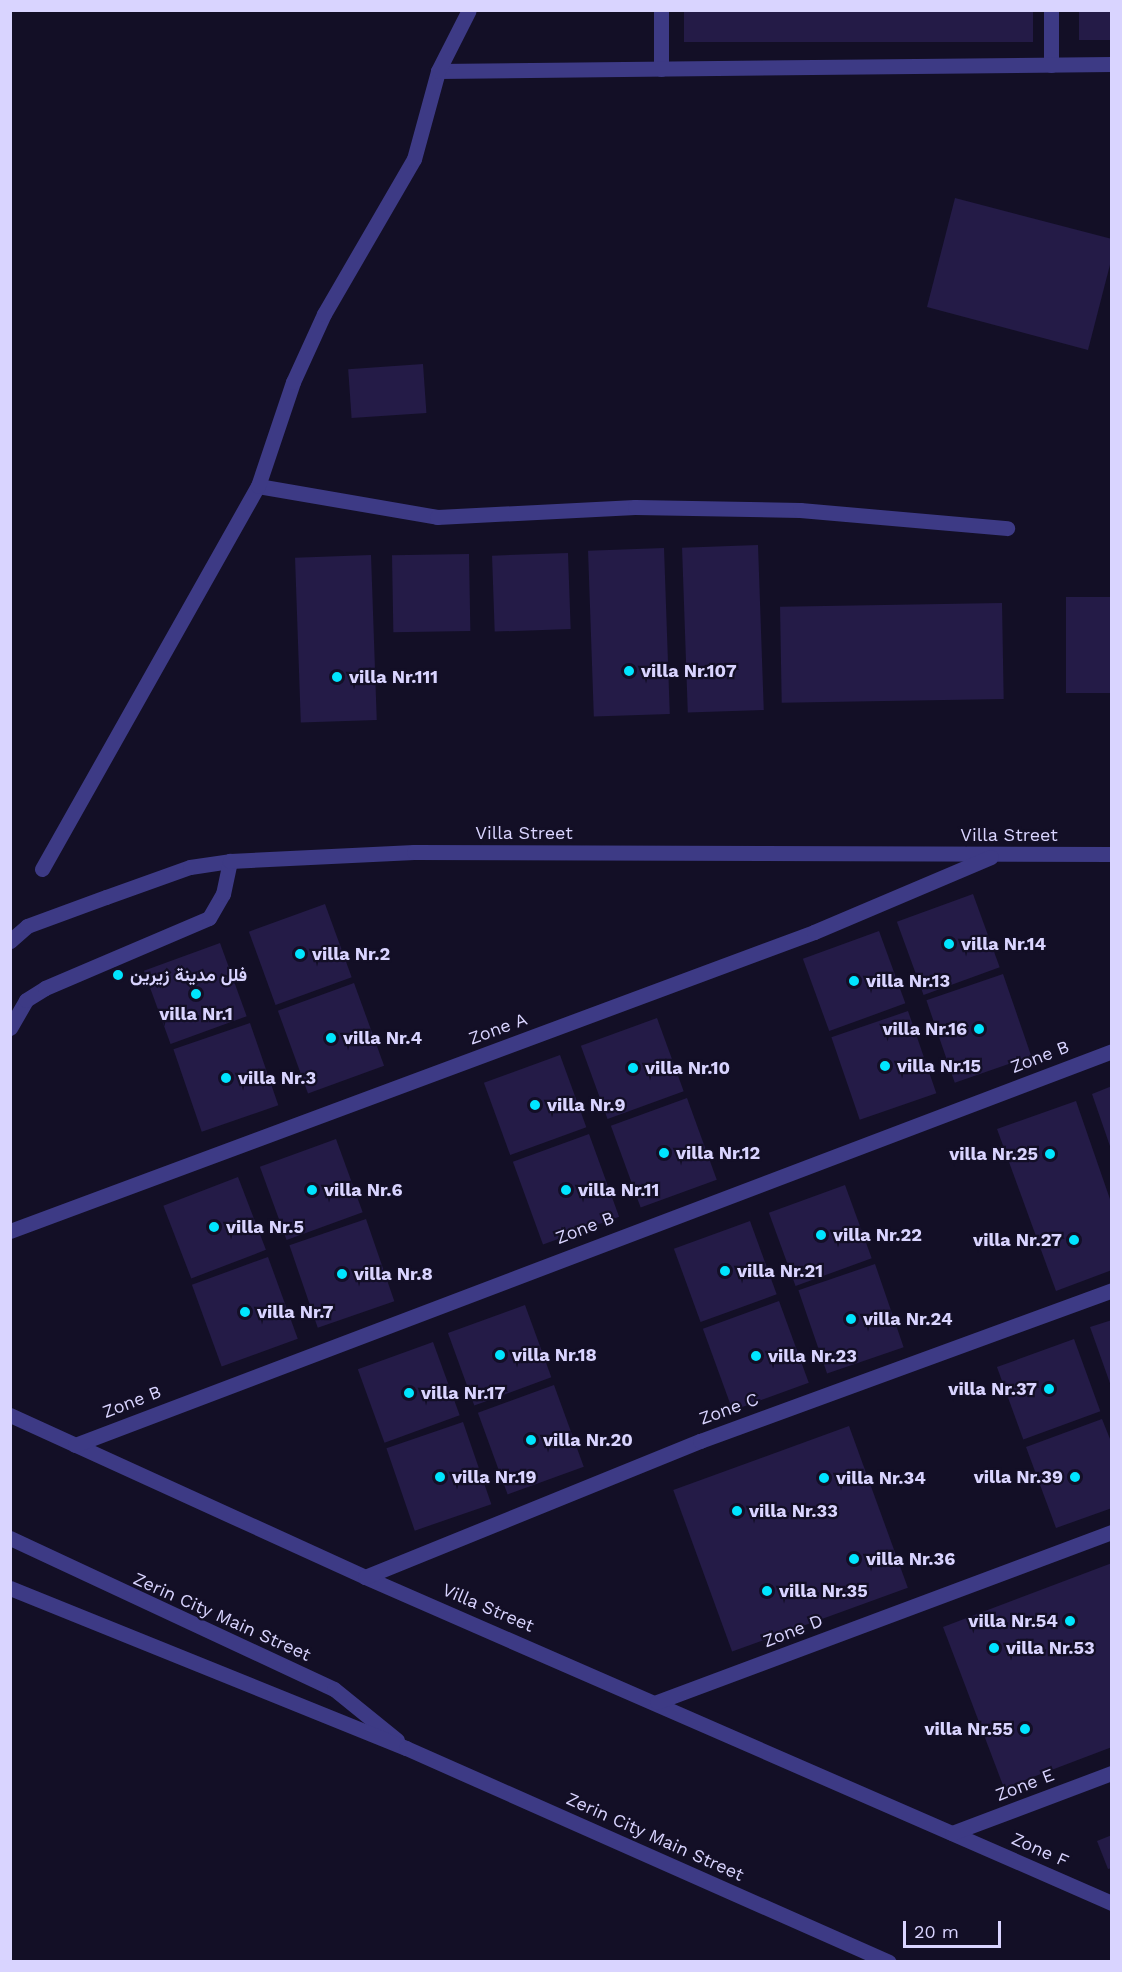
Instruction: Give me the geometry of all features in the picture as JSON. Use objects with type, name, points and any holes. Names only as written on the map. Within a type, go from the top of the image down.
[{"type":"street","points":[[42,869],[258,486],[293,382],[324,314],[414,159],[438,71],[469,10]]},
{"type":"street","points":[[661,10],[661,69]]},
{"type":"street","points":[[1051,10],[1051,64]]},
{"type":"street","points":[[438,71],[1112,64]]},
{"type":"street","points":[[258,486],[437,517],[636,507],[800,510],[1007,528]]},
{"type":"street","name":"Villa Street","points":[[10,941],[27,926],[94,901],[190,867],[230,861],[414,852],[1112,854]]},
{"type":"street","name":"Zone A","points":[[10,1232],[814,932],[996,855]]},
{"type":"street","points":[[10,1028],[26,1000],[45,988],[209,918],[224,894],[230,861]]},
{"type":"street","name":"Zone B","points":[[75,1445],[1112,1051]]},
{"type":"street","name":"Zone C","points":[[365,1577],[700,1441],[1112,1290]]},
{"type":"street","name":"Villa Street","points":[[10,1414],[365,1577],[657,1702],[952,1833]]},
{"type":"street","name":"Zone D","points":[[657,1702],[1112,1532]]},
{"type":"street","name":"Zerin City Main Street","points":[[10,1538],[334,1689],[406,1748]]},
{"type":"street","name":"Zerin City Main Street","points":[[10,1588],[406,1748],[889,1962]]},
{"type":"street","name":"Zone E","points":[[952,1833],[1112,1773]]},
{"type":"street","name":"Zone F","points":[[952,1833],[1112,1903]]},
{"type":"building","points":[[684,10],[1033,10],[1033,42],[684,42]]},
{"type":"building","points":[[1079,10],[1112,10],[1112,40],[1079,40]]},
{"type":"building","points":[[955,198],[1112,239],[1112,257],[1088,350],[927,307]]},
{"type":"building","points":[[423,364],[426,413],[352,418],[348,369]]},
{"type":"building","points":[[758,545],[764,710],[688,713],[682,548]]},
{"type":"building","points":[[664,548],[670,714],[594,717],[588,551]]},
{"type":"building","points":[[568,553],[571,629],[495,632],[492,556]]},
{"type":"building","points":[[469,554],[470,631],[393,632],[392,555]]},
{"type":"building","points":[[371,555],[377,720],[301,723],[295,558]]},
{"type":"building","points":[[1066,597],[1112,597],[1112,693],[1066,693]]},
{"type":"building","points":[[1002,603],[1004,699],[782,703],[780,607]]},
{"type":"building","name":"villa Nr.14","points":[[973,894],[1000,967],[924,995],[897,922]]},
{"type":"building","name":"villa Nr.2","points":[[325,904],[352,977],[276,1005],[249,932]]},
{"type":"building","name":"villa Nr.13","points":[[879,931],[905,1003],[829,1031],[803,959]]},
{"type":"building","name":"villa Nr.1","points":[[220,943],[247,1016],[171,1044],[144,971]]},
{"type":"building","name":"villa Nr.16","points":[[1003,974],[1031,1056],[955,1083],[926,1000]]},
{"type":"building","name":"villa Nr.4","points":[[354,983],[384,1066],[308,1093],[278,1011]]},
{"type":"building","name":"villa Nr.15","points":[[908,1011],[936,1093],[860,1120],[831,1037]]},
{"type":"building","name":"villa Nr.10","points":[[657,1018],[684,1091],[608,1119],[581,1046]]},
{"type":"building","name":"villa Nr.3","points":[[250,1023],[278,1105],[202,1132],[173,1049]]},
{"type":"building","name":"villa Nr.9","points":[[560,1055],[586,1127],[510,1155],[484,1083]]},
{"type":"building","points":[[1112,1086],[1112,1149],[1111,1149],[1092,1094]]},
{"type":"building","name":"villa Nr.12","points":[[687,1098],[717,1180],[641,1207],[611,1126]]},
{"type":"building","points":[[1076,1101],[1112,1205],[1112,1270],[1056,1291],[997,1129]]},
{"type":"building","name":"villa Nr.11","points":[[589,1134],[619,1217],[543,1244],[513,1162]]},
{"type":"building","name":"villa Nr.6","points":[[336,1139],[363,1212],[287,1240],[260,1167]]},
{"type":"building","name":"villa Nr.5","points":[[238,1177],[266,1250],[191,1278],[163,1206]]},
{"type":"building","name":"villa Nr.22","points":[[845,1185],[872,1258],[796,1286],[769,1213]]},
{"type":"building","name":"villa Nr.8","points":[[366,1219],[394,1301],[318,1328],[289,1245]]},
{"type":"building","name":"villa Nr.21","points":[[750,1221],[777,1294],[701,1322],[674,1249]]},
{"type":"building","name":"villa Nr.7","points":[[268,1257],[298,1339],[222,1366],[192,1285]]},
{"type":"building","name":"villa Nr.24","points":[[875,1264],[904,1347],[827,1374],[798,1290]]},
{"type":"building","name":"villa Nr.23","points":[[779,1301],[809,1383],[733,1410],[703,1329]]},
{"type":"building","name":"villa Nr.18","points":[[525,1305],[551,1377],[474,1405],[448,1333]]},
{"type":"building","points":[[1112,1320],[1112,1386],[1111,1386],[1090,1327]]},
{"type":"building","name":"villa Nr.37","points":[[1074,1339],[1100,1411],[1023,1439],[997,1367]]},
{"type":"building","name":"villa Nr.17","points":[[433,1342],[460,1415],[385,1443],[358,1369]]},
{"type":"building","name":"villa Nr.20","points":[[554,1385],[584,1467],[508,1494],[478,1413]]},
{"type":"building","name":"villa Nr.39","points":[[1102,1419],[1112,1444],[1112,1508],[1056,1528],[1026,1447]]},
{"type":"building","name":"villa Nr.19","points":[[463,1422],[491,1504],[415,1531],[386,1448]]},
{"type":"building","points":[[849,1426],[908,1588],[732,1652],[673,1490]]},
{"type":"building","points":[[1112,1563],[1112,1747],[1004,1788],[943,1627]]},
{"type":"building","points":[[1112,1835],[1112,1868],[1108,1869],[1097,1841]]},
{"type":"place","name":"villa Nr.107","points":[[629,671]]},
{"type":"place","name":"villa Nr.111","points":[[337,677]]},
{"type":"place","name":"villa Nr.14","points":[[949,944]]},
{"type":"place","name":"villa Nr.2","points":[[300,954]]},
{"type":"place","name":"فلل مدينة زيرين","points":[[118,975]]},
{"type":"place","name":"villa Nr.13","points":[[854,981]]},
{"type":"place","name":"villa Nr.1","points":[[196,994]]},
{"type":"place","name":"villa Nr.16","points":[[979,1029]]},
{"type":"place","name":"villa Nr.4","points":[[331,1038]]},
{"type":"place","name":"villa Nr.15","points":[[885,1066]]},
{"type":"place","name":"villa Nr.10","points":[[633,1068]]},
{"type":"place","name":"villa Nr.3","points":[[226,1078]]},
{"type":"place","name":"villa Nr.9","points":[[535,1105]]},
{"type":"place","name":"villa Nr.12","points":[[664,1153]]},
{"type":"place","name":"villa Nr.25","points":[[1050,1154]]},
{"type":"place","name":"villa Nr.6","points":[[312,1190]]},
{"type":"place","name":"villa Nr.11","points":[[566,1190]]},
{"type":"place","name":"villa Nr.5","points":[[214,1227]]},
{"type":"place","name":"villa Nr.22","points":[[821,1235]]},
{"type":"place","name":"villa Nr.27","points":[[1074,1240]]},
{"type":"place","name":"villa Nr.21","points":[[725,1271]]},
{"type":"place","name":"villa Nr.8","points":[[342,1274]]},
{"type":"place","name":"villa Nr.7","points":[[245,1312]]},
{"type":"place","name":"villa Nr.24","points":[[851,1319]]},
{"type":"place","name":"villa Nr.18","points":[[500,1355]]},
{"type":"place","name":"villa Nr.23","points":[[756,1356]]},
{"type":"place","name":"villa Nr.37","points":[[1049,1389]]},
{"type":"place","name":"villa Nr.17","points":[[409,1393]]},
{"type":"place","name":"villa Nr.20","points":[[531,1440]]},
{"type":"place","name":"villa Nr.19","points":[[440,1477]]},
{"type":"place","name":"villa Nr.39","points":[[1075,1477]]},
{"type":"place","name":"villa Nr.34","points":[[824,1478]]},
{"type":"place","name":"villa Nr.33","points":[[737,1511]]},
{"type":"place","name":"villa Nr.36","points":[[854,1559]]},
{"type":"place","name":"villa Nr.35","points":[[767,1591]]},
{"type":"place","name":"villa Nr.54","points":[[1070,1621]]},
{"type":"place","name":"villa Nr.53","points":[[994,1648]]},
{"type":"place","name":"villa Nr.55","points":[[1025,1729]]}]
